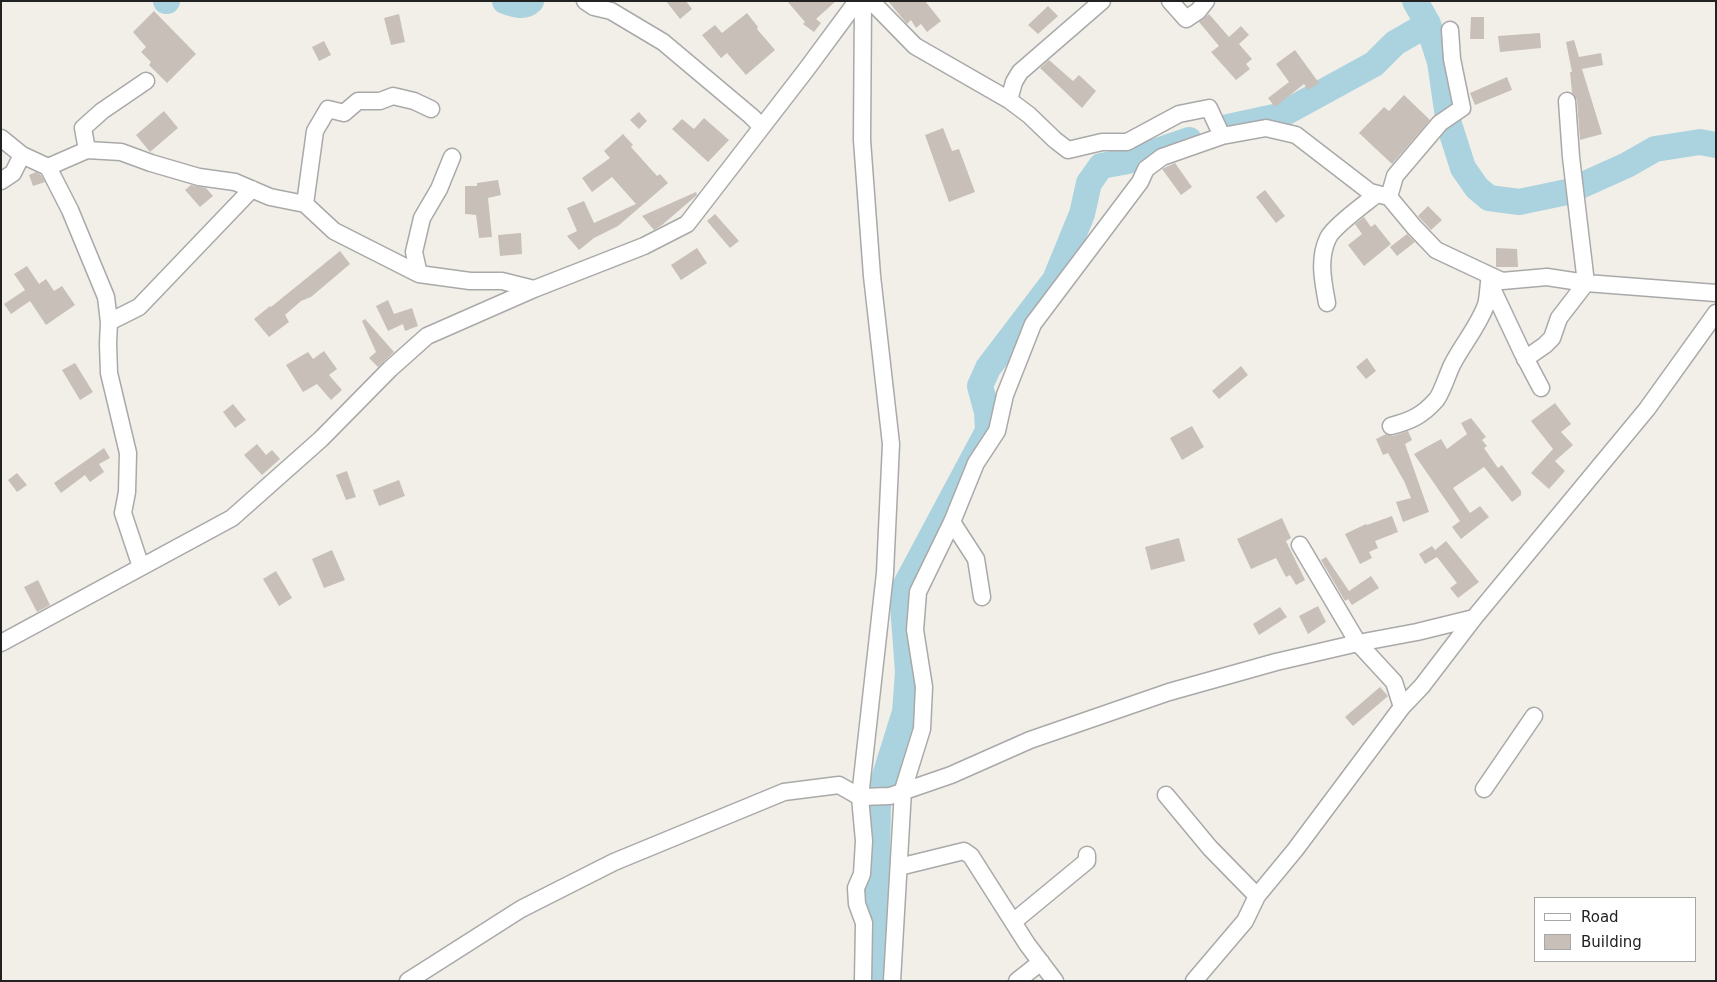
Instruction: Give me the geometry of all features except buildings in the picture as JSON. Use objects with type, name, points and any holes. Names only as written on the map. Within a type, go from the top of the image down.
[{"type":"street","points":[[585,1],[610,11],[663,42],[762,127]]},
{"type":"street","points":[[1,643],[232,518],[321,439],[390,369],[427,336],[534,289],[644,246],[687,224],[857,1]]},
{"type":"street","points":[[863,1],[862,140],[872,276],[891,444],[885,573],[860,797],[864,841],[862,874],[856,888],[857,904],[864,923],[863,981]]},
{"type":"street","points":[[871,1],[915,46],[1009,100],[1068,150],[1102,142],[1127,142],[1179,114],[1208,108],[1222,136]]},
{"type":"street","points":[[1009,100],[1014,82],[1020,72],[1102,1]]},
{"type":"street","points":[[1170,1],[1186,19],[1198,11],[1206,1]]},
{"type":"street","points":[[1327,303],[1322,276],[1322,259],[1328,236],[1348,217],[1383,196],[1395,176],[1440,123],[1462,108],[1452,59],[1450,30]]},
{"type":"street","points":[[87,150],[83,128],[102,111],[146,81]]},
{"type":"street","points":[[305,204],[315,131],[328,109],[344,112],[358,101],[380,101],[393,96],[414,101],[431,109]]},
{"type":"street","points":[[1525,359],[1552,338],[1559,318],[1586,283],[1567,101]]},
{"type":"street","points":[[892,981],[903,790],[922,730],[924,687],[915,630],[918,592],[952,522],[976,463],[997,431],[1004,395],[1033,324],[1134,190],[1146,169],[1162,157],[1222,136],[1266,128],[1296,135],[1370,192],[1383,196],[1436,250],[1487,278],[1502,281],[1547,277],[1586,283],[1716,292]]},
{"type":"street","points":[[1,138],[22,155],[48,167],[70,210],[106,297],[110,322],[108,344],[109,373],[128,453],[127,492],[123,513],[141,567]]},
{"type":"street","points":[[48,167],[87,150],[121,152],[199,177],[234,182],[270,197],[305,204],[334,231],[419,274],[470,281],[502,281],[534,289]]},
{"type":"street","points":[[1,181],[13,173],[22,155]]},
{"type":"street","points":[[419,274],[414,252],[422,218],[439,189],[452,157]]},
{"type":"street","points":[[110,322],[140,308],[252,190]]},
{"type":"street","points":[[1487,278],[1525,359],[1541,388]]},
{"type":"street","points":[[1391,426],[1410,421],[1426,410],[1438,398],[1458,353],[1478,323],[1487,304],[1487,278]]},
{"type":"street","points":[[1194,981],[1245,921],[1257,896],[1295,850],[1402,707],[1422,686],[1474,618],[1647,409],[1716,313]]},
{"type":"street","points":[[952,522],[976,559],[982,597]]},
{"type":"street","points":[[1300,545],[1358,643],[1394,682],[1402,707]]},
{"type":"street","points":[[408,981],[528,905],[614,862],[784,792],[838,785],[860,797],[890,796],[951,775],[1030,740],[1169,692],[1276,662],[1474,618]]},
{"type":"street","points":[[1484,789],[1534,716]]},
{"type":"street","points":[[1166,795],[1210,848],[1257,896]]},
{"type":"street","points":[[898,867],[964,851],[971,856],[1012,922],[1055,981]]},
{"type":"street","points":[[1012,922],[1087,861],[1087,855]]},
{"type":"street","points":[[1017,981],[1041,962]]},
{"type":"waterway","points":[[505,1],[522,5],[531,1]]},
{"type":"waterway","points":[[1415,1],[1428,24],[1440,62],[1449,124],[1463,168],[1477,188],[1489,198],[1519,202],[1567,192],[1627,165],[1655,149],[1700,142],[1716,145]]},
{"type":"waterway","points":[[1228,127],[1279,116],[1374,64],[1395,43],[1428,24]]},
{"type":"waterway","points":[[880,792],[905,712],[908,672],[902,592],[988,431],[987,412],[980,386],[988,368],[1055,280],[1082,214],[1089,183],[1101,166],[1128,161],[1189,140]]},
{"type":"waterway","points":[[875,981],[878,804]]}]
